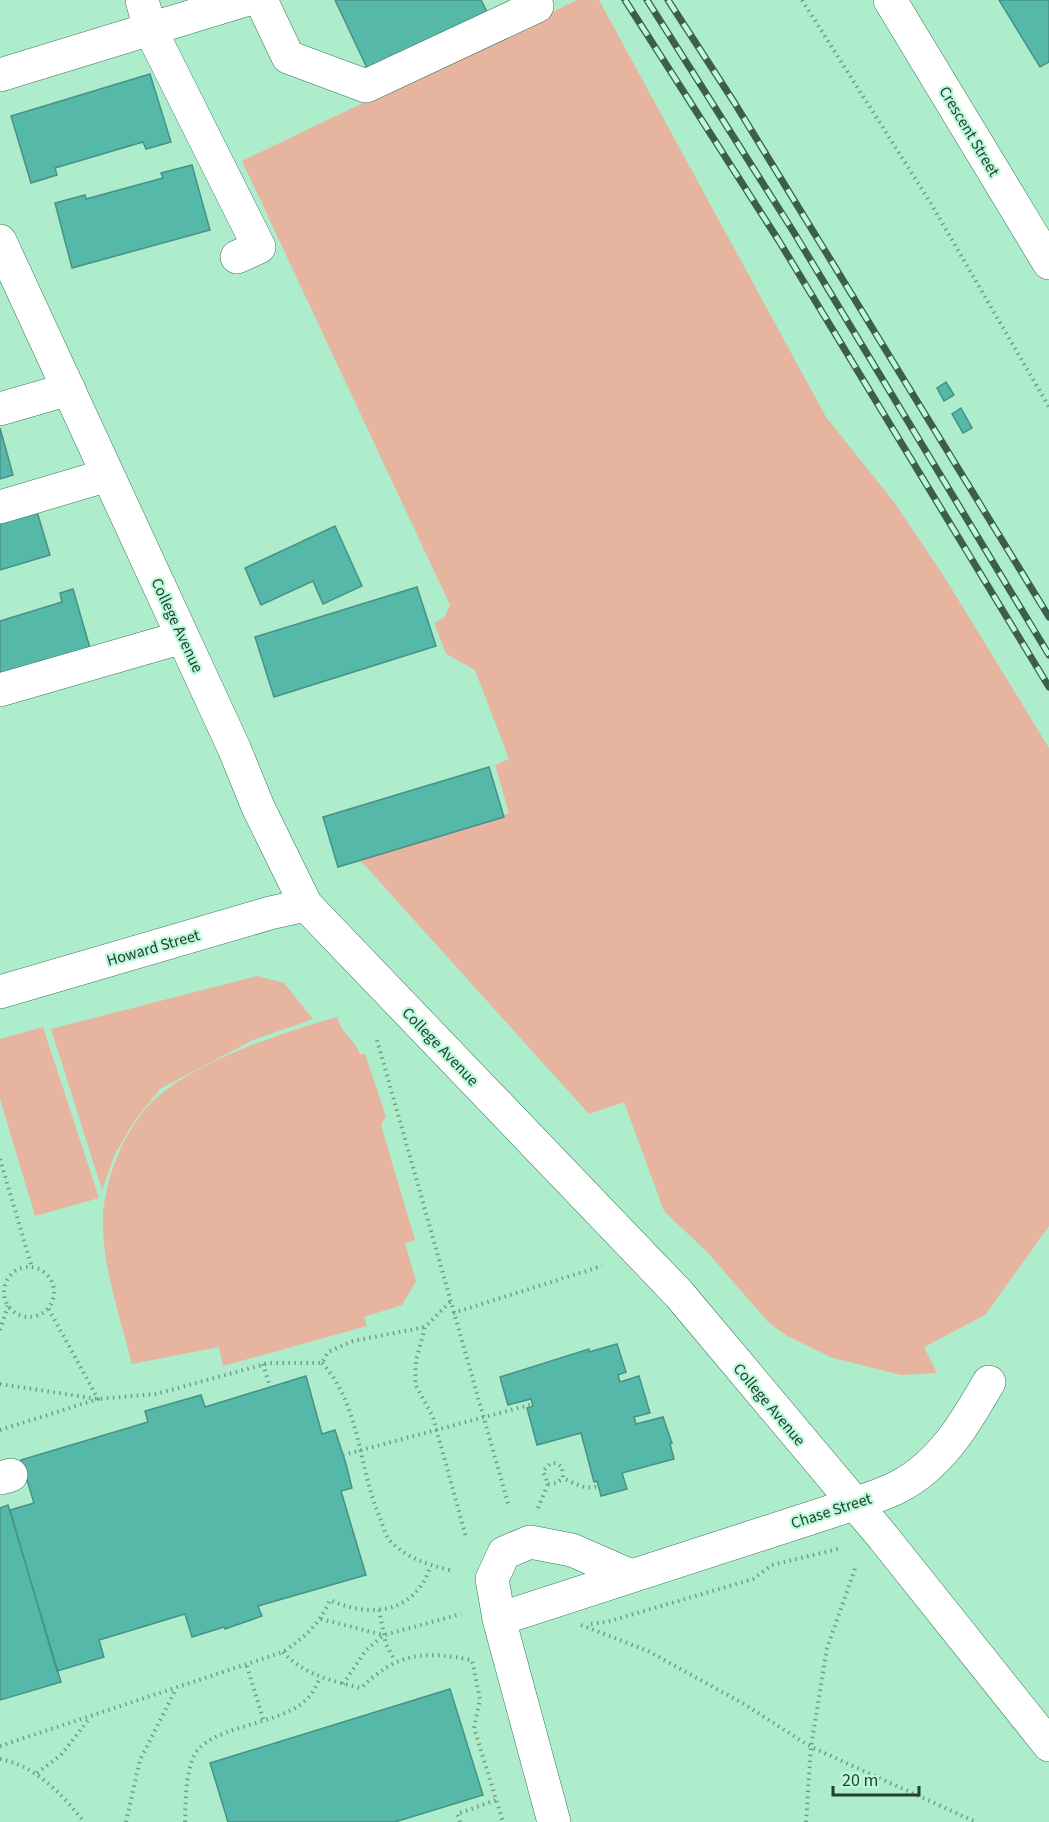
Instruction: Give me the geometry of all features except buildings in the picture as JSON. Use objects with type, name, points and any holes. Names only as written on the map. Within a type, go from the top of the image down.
[{"type":"street","points":[[0,75],[146,14],[245,0]]},
{"type":"street","points":[[261,0],[288,57],[366,86],[537,6],[532,0]]},
{"type":"street","name":"Crescent Street","points":[[890,0],[1049,263]]},
{"type":"street","points":[[146,14],[259,247],[237,257]]},
{"type":"street","name":"College Avenue","points":[[0,241],[234,748],[258,807],[306,905],[679,1294],[854,1504],[1049,1745]]},
{"type":"street","points":[[0,409],[69,389]]},
{"type":"street","points":[[0,507],[108,475]]},
{"type":"street","points":[[0,690],[183,637]]},
{"type":"street","name":"Howard Street","points":[[0,992],[270,913],[306,905]]},
{"type":"street","name":"Chase Street","points":[[500,1619],[629,1575],[854,1504],[900,1486],[931,1462],[960,1432],[989,1382]]},
{"type":"street","points":[[554,1822],[500,1619],[492,1579],[504,1553],[531,1542],[572,1550],[629,1575]]},
{"type":"path","points":[[802,0],[930,202],[1049,407]]},
{"type":"path","points":[[377,1040],[509,1507]]},
{"type":"path","points":[[0,1159],[32,1268]]},
{"type":"path","points":[[453,1313],[602,1266]]},
{"type":"path","points":[[32,1268],[44,1273],[52,1285],[52,1300],[48,1308],[36,1316],[28,1317],[14,1312],[8,1305],[4,1293],[9,1278],[21,1269],[32,1268]]},
{"type":"path","points":[[450,1302],[425,1327],[416,1361],[415,1384],[433,1417],[466,1537]]},
{"type":"path","points":[[0,1329],[8,1305]]},
{"type":"path","points":[[48,1308],[98,1399]]},
{"type":"path","points":[[322,1363],[328,1352],[353,1341],[425,1327]]},
{"type":"path","points":[[0,1430],[98,1399],[156,1394],[263,1364],[299,1361],[322,1363],[336,1378],[353,1420],[373,1502],[390,1541],[430,1567],[450,1570]]},
{"type":"path","points":[[263,1364],[270,1387]]},
{"type":"path","points":[[0,1384],[98,1399]]},
{"type":"path","points":[[343,1455],[533,1404]]},
{"type":"path","points":[[538,1508],[548,1484],[543,1471],[550,1463],[556,1463],[562,1467],[563,1478]]},
{"type":"path","points":[[548,1484],[557,1483],[563,1478]]},
{"type":"path","points":[[563,1478],[582,1487],[591,1489],[598,1486]]},
{"type":"path","points":[[569,1625],[607,1622],[753,1579],[772,1565],[842,1548]]},
{"type":"path","points":[[806,1822],[811,1747],[827,1648],[855,1566]]},
{"type":"path","points":[[0,1746],[247,1666],[283,1652],[310,1634],[321,1619],[330,1600],[359,1611],[379,1610],[410,1598],[426,1577],[430,1567]]},
{"type":"path","points":[[379,1610],[384,1635],[396,1661]]},
{"type":"path","points":[[343,1684],[366,1650],[384,1635],[460,1614]]},
{"type":"path","points":[[321,1619],[384,1635]]},
{"type":"path","points":[[580,1625],[648,1651],[744,1704],[811,1747],[976,1822]]},
{"type":"path","points":[[283,1652],[292,1662],[320,1678],[361,1688],[380,1670],[396,1661],[417,1655],[442,1655],[472,1659],[480,1699],[474,1728],[503,1822]]},
{"type":"path","points":[[247,1666],[264,1722]]},
{"type":"path","points":[[185,1822],[186,1784],[194,1756],[209,1740],[231,1730],[288,1713],[306,1700],[320,1678]]},
{"type":"path","points":[[126,1822],[140,1760],[177,1688]]},
{"type":"path","points":[[37,1773],[61,1755],[90,1718]]},
{"type":"path","points":[[0,1759],[37,1773],[70,1804],[84,1822]]},
{"type":"path","points":[[460,1822],[457,1814],[496,1800]]},
{"type":"shaded area","points":[[577,0],[599,0],[826,417],[894,502],[945,578],[1049,748],[1049,1226],[985,1315],[924,1347],[937,1373],[901,1375],[833,1358],[787,1336],[768,1322],[709,1254],[664,1211],[624,1102],[589,1114],[360,860],[509,813],[495,765],[509,759],[475,670],[446,654],[434,623],[444,618],[450,605],[242,161]]},
{"type":"shaded area","points":[[257,976],[284,983],[313,1019],[253,1040],[160,1089],[133,1123],[115,1154],[102,1190],[51,1029]]},
{"type":"shaded area","points":[[337,1017],[342,1029],[360,1054],[365,1054],[386,1116],[381,1125],[415,1240],[405,1243],[416,1281],[402,1305],[364,1317],[367,1326],[223,1366],[219,1347],[132,1364],[108,1272],[103,1217],[112,1171],[133,1126],[152,1102],[170,1087],[215,1061],[265,1040]]},
{"type":"shaded area","points":[[43,1027],[99,1198],[35,1216],[0,1099],[0,1039]]},
{"type":"railway","points":[[625,0],[779,241],[1049,687]]},
{"type":"railway","points":[[647,0],[793,231],[1049,655]]},
{"type":"railway","points":[[668,0],[734,102],[1049,617]]}]
